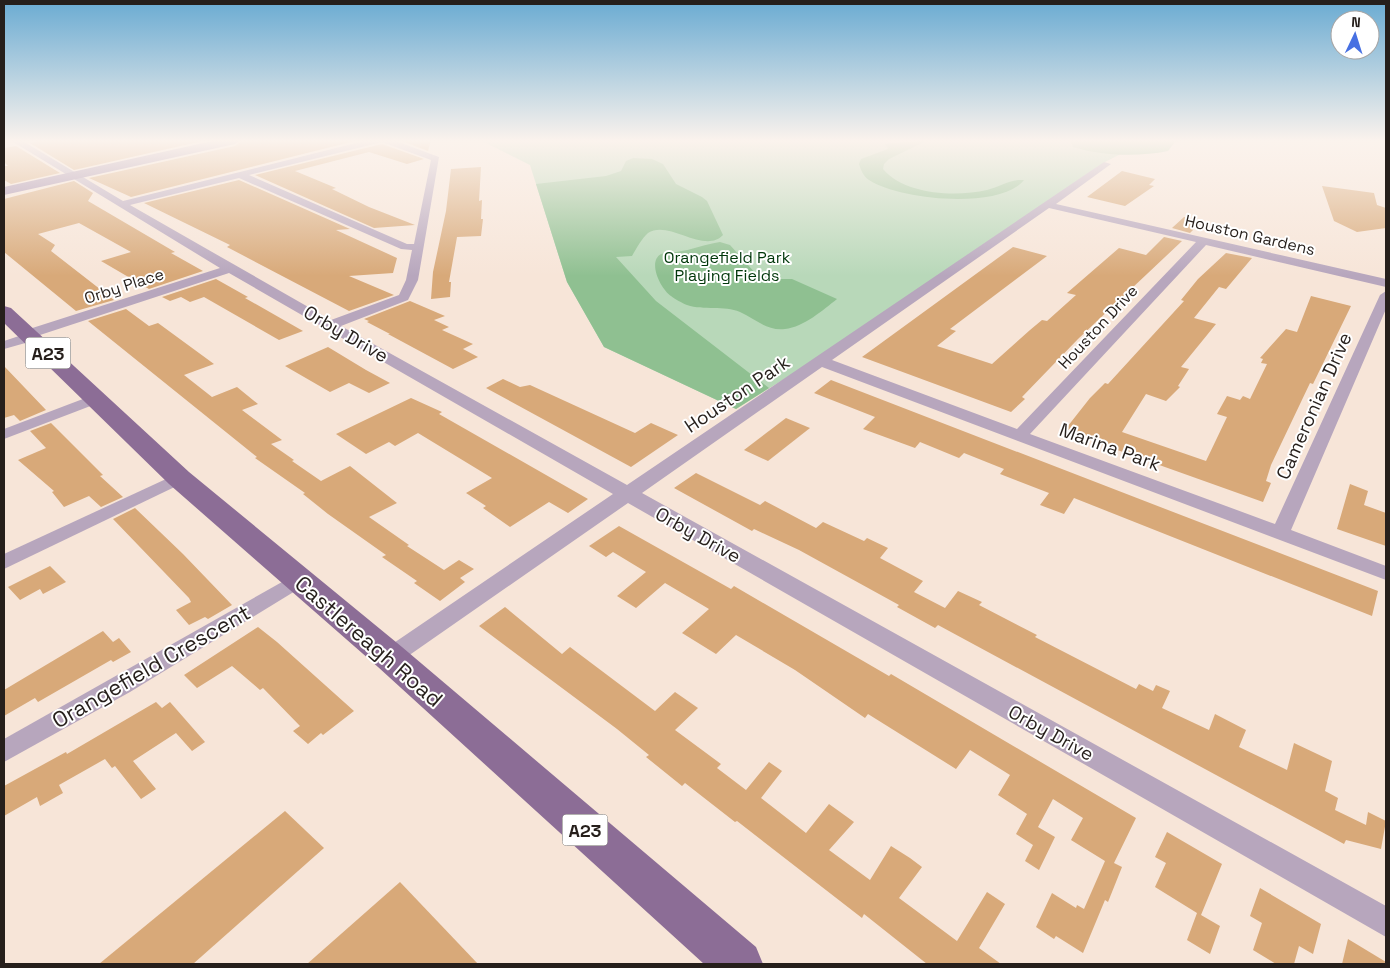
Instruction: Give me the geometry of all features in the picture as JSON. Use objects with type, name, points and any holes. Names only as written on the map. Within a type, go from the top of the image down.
[{"type":"main road","name":"Castlereagh Road","points":[[4,312],[179,478],[390,657],[738,964]]},
{"type":"street","points":[[4,191],[31,185]]},
{"type":"street","name":"Orby Drive","points":[[89,185],[230,269],[1386,922]]},
{"type":"street","points":[[121,204],[199,185]]},
{"type":"street","points":[[264,185],[405,247],[418,247]]},
{"type":"street","points":[[330,325],[404,297],[412,280],[431,185]]},
{"type":"street","name":"Houston Park","points":[[390,657],[1077,185]]},
{"type":"street","name":"Houston Gardens","points":[[1048,205],[1386,283]]},
{"type":"street","name":"Houston Drive","points":[[1019,436],[1203,241]]},
{"type":"street","name":"Orby Place","points":[[4,345],[29,335],[230,269]]},
{"type":"street","name":"Cameronian Drive","points":[[1280,533],[1386,295]]},
{"type":"street","name":"Marina Park","points":[[820,361],[1386,573]]},
{"type":"street","points":[[4,434],[96,399]]},
{"type":"street","points":[[4,562],[179,478]]},
{"type":"street","name":"Orangefield Crescent","points":[[4,751],[122,685],[298,580]]},
{"type":"green space","name":"Orangefield Park Playing Fields","points":[[536,185],[1071,185],[794,373],[736,409],[604,347],[567,282]]},
{"type":"green space","points":[[536,185],[678,185],[702,197],[707,201],[723,235],[715,240],[706,241],[666,230],[656,230],[646,235],[632,256],[616,257],[656,301],[769,388],[736,409],[604,347],[567,282]]},
{"type":"green space","points":[[879,185],[907,185],[932,192],[961,193],[992,189],[1000,185],[1017,185],[1012,189],[994,195],[949,199],[902,193]]},
{"type":"green space","points":[[720,242],[730,245],[757,275],[769,279],[792,279],[837,299],[806,322],[792,328],[778,329],[761,324],[734,310],[700,308],[687,305],[667,293],[655,269],[657,258],[661,254]]},
{"type":"building","points":[[58,185],[81,185],[93,193],[88,201],[175,252],[171,253],[203,271],[149,289],[101,261],[131,252],[79,223],[38,234],[55,245],[51,251],[114,300],[76,311],[4,252],[4,199]]},
{"type":"building","points":[[105,185],[178,185],[131,197]]},
{"type":"building","points":[[218,185],[251,185],[350,229],[336,230],[397,258],[393,273],[349,276],[394,295],[349,311],[227,247],[230,245],[144,203]]},
{"type":"building","points":[[278,185],[329,185],[336,188],[332,189],[369,207],[415,225],[374,228]]},
{"type":"building","points":[[449,185],[480,185],[479,201],[482,200],[481,219],[483,219],[481,236],[457,237],[449,282],[451,282],[450,297],[431,299],[433,272],[446,211]]},
{"type":"building","points":[[1103,185],[1154,186],[1125,206],[1087,197]]},
{"type":"building","points":[[1322,186],[1374,193],[1377,205],[1386,208],[1386,228],[1357,232],[1334,221]]},
{"type":"building","points":[[1184,217],[1202,221],[1190,233],[1172,228]]},
{"type":"building","points":[[1164,237],[1182,241],[1078,339],[1022,397],[1025,399],[1011,412],[862,357],[1013,247],[1047,256],[950,329],[956,331],[937,346],[992,364],[1042,320],[1047,321],[1076,295],[1067,293],[1119,248],[1146,255]]},
{"type":"building","points":[[1226,253],[1252,258],[1226,289],[1219,287],[1194,318],[1216,324],[1181,367],[1189,369],[1178,386],[1180,387],[1166,401],[1146,394],[1122,432],[1206,461],[1227,417],[1217,414],[1227,396],[1240,400],[1243,396],[1250,399],[1267,364],[1261,363],[1263,359],[1260,358],[1286,329],[1297,332],[1311,296],[1351,306],[1313,384],[1310,383],[1271,465],[1266,481],[1271,483],[1263,502],[1064,431],[1090,398],[1105,383],[1108,384],[1184,301],[1181,300],[1198,279]]},
{"type":"building","points":[[216,279],[303,331],[279,340],[204,297],[190,302],[181,297],[170,301],[162,297]]},
{"type":"building","points":[[410,301],[445,316],[434,320],[449,327],[442,330],[473,344],[463,349],[478,357],[453,369],[364,319]]},
{"type":"building","points":[[126,309],[149,326],[158,323],[214,364],[184,375],[212,397],[237,387],[258,404],[242,410],[282,440],[271,444],[294,460],[292,461],[321,481],[350,466],[397,503],[369,517],[409,545],[407,546],[444,570],[459,560],[474,569],[460,578],[465,582],[440,601],[414,583],[417,581],[382,557],[386,555],[328,514],[303,494],[305,493],[255,458],[257,457],[88,321]]},
{"type":"building","points":[[328,347],[390,383],[369,393],[349,383],[330,392],[285,366]]},
{"type":"building","points":[[4,366],[46,410],[20,421],[14,415],[4,418]]},
{"type":"building","points":[[503,379],[520,387],[530,385],[635,433],[651,423],[678,435],[631,467],[486,388]]},
{"type":"building","points":[[831,380],[1378,591],[1372,616],[1074,498],[1064,514],[1040,505],[1049,493],[1000,474],[1004,469],[964,453],[959,458],[920,442],[915,448],[863,429],[875,417],[814,393]]},
{"type":"building","points":[[411,398],[442,412],[439,414],[588,499],[568,513],[549,502],[510,527],[483,508],[486,506],[466,493],[492,478],[418,433],[395,446],[389,442],[366,454],[336,434]]},
{"type":"building","points":[[786,418],[810,428],[768,461],[744,450]]},
{"type":"building","points":[[51,423],[103,475],[100,476],[123,497],[101,507],[89,496],[64,507],[52,492],[54,491],[18,460],[46,448],[30,431]]},
{"type":"building","points":[[696,473],[760,505],[765,501],[816,528],[823,522],[864,541],[867,538],[888,548],[880,558],[923,581],[914,592],[945,608],[958,591],[982,602],[979,605],[1037,635],[1035,637],[1136,689],[1139,684],[1153,691],[1156,685],[1170,691],[1162,708],[1209,730],[1215,714],[1246,730],[1239,747],[1287,770],[1294,743],[1332,761],[1325,791],[1338,798],[1335,810],[1366,825],[1368,812],[1386,821],[1381,849],[1346,840],[1344,844],[938,625],[935,628],[897,607],[899,605],[799,550],[754,529],[752,531],[674,488]]},
{"type":"building","points":[[1350,484],[1368,491],[1364,505],[1386,513],[1386,546],[1337,529]]},
{"type":"building","points":[[135,508],[232,605],[208,619],[205,617],[189,625],[176,610],[191,602],[189,598],[113,519]]},
{"type":"building","points":[[619,526],[731,589],[734,586],[889,676],[891,674],[1136,818],[1114,863],[1122,867],[1108,902],[1105,900],[1083,953],[1056,936],[1054,939],[1036,927],[1052,893],[1076,908],[1077,905],[1084,909],[1105,861],[1071,840],[1083,818],[1053,799],[1038,827],[1055,837],[1039,870],[1025,861],[1033,845],[1016,834],[1027,814],[998,795],[1010,775],[970,750],[956,769],[868,714],[865,718],[795,670],[736,635],[716,654],[682,633],[709,609],[665,583],[636,608],[617,596],[646,572],[613,552],[606,557],[589,546]]},
{"type":"building","points":[[50,566],[66,582],[43,594],[40,589],[20,600],[8,587]]},
{"type":"building","points":[[505,607],[562,654],[570,647],[655,711],[675,692],[698,708],[675,730],[721,764],[717,768],[746,790],[769,762],[782,771],[761,798],[806,833],[829,804],[854,822],[829,850],[870,880],[891,846],[910,858],[922,867],[899,898],[957,941],[987,892],[1005,904],[979,948],[1001,964],[927,964],[864,914],[862,918],[737,821],[735,822],[685,783],[682,786],[646,757],[649,755],[617,729],[479,626]]},
{"type":"building","points":[[258,627],[354,711],[308,744],[293,731],[300,726],[263,688],[260,690],[232,666],[197,688],[184,675]]},
{"type":"building","points":[[103,631],[113,642],[119,638],[131,652],[113,662],[111,660],[38,702],[35,698],[4,716],[4,690]]},
{"type":"building","points":[[156,702],[162,708],[170,702],[205,742],[192,751],[176,733],[133,761],[156,789],[141,799],[115,766],[112,768],[105,759],[59,785],[63,793],[40,806],[37,797],[4,816],[4,786],[66,752],[67,754]]},
{"type":"building","points":[[285,811],[324,848],[193,964],[99,964]]},
{"type":"building","points":[[1167,832],[1222,864],[1201,915],[1220,926],[1210,954],[1187,940],[1197,913],[1155,887],[1166,863],[1155,857]]},
{"type":"building","points":[[400,882],[478,964],[307,964]]},
{"type":"building","points":[[1260,888],[1321,924],[1313,954],[1299,946],[1294,964],[1276,964],[1253,950],[1262,923],[1250,916]]},
{"type":"building","points":[[1348,939],[1386,962],[1386,964],[1342,964]]}]
